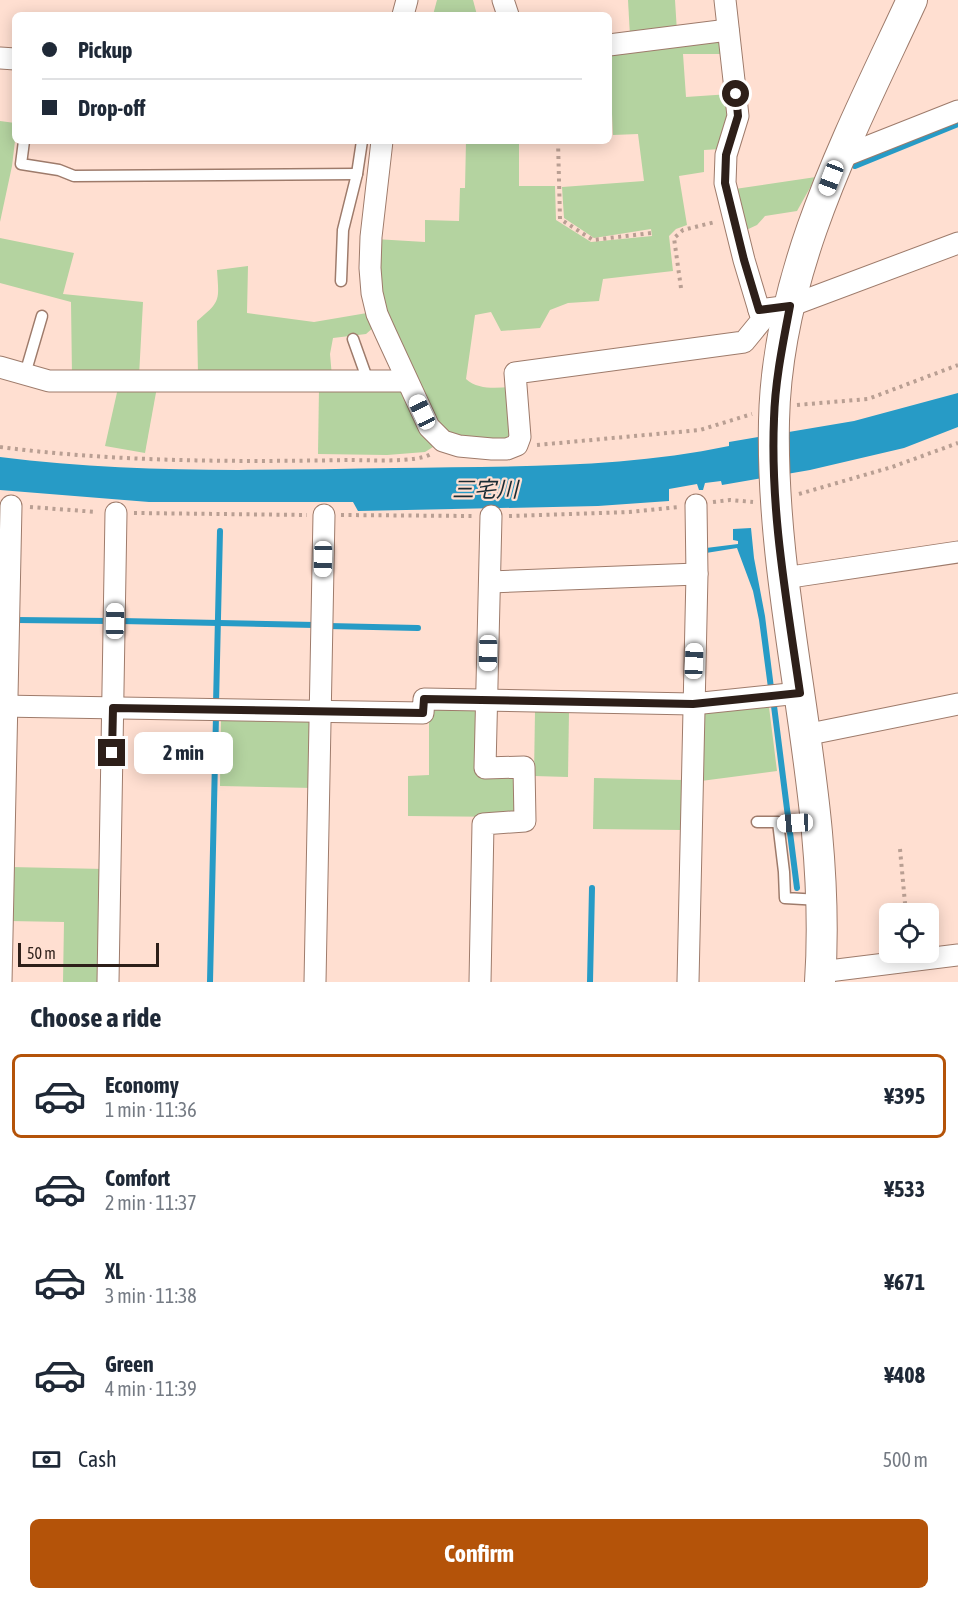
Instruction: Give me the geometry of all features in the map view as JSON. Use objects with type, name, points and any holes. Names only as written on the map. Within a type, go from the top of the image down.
[{"type":"street","points":[[382,144],[371,237],[370,268],[377,314],[429,427],[443,441],[459,446],[492,449],[507,449],[517,445],[520,437],[515,373],[744,342],[762,320],[725,183],[726,155],[738,116],[725,0]]},
{"type":"street","points":[[912,0],[839,158],[808,237],[781,351],[774,414],[774,497],[813,790],[805,822],[820,900],[820,977],[958,955]]},
{"type":"street","points":[[612,45],[728,30]]},
{"type":"street","points":[[839,158],[958,111]]},
{"type":"street","points":[[759,310],[790,306],[958,243]]},
{"type":"street","points":[[0,367],[49,381],[408,381]]},
{"type":"street","points":[[688,982],[697,574],[696,505]]},
{"type":"street","points":[[1,982],[3,706],[11,506]]},
{"type":"street","points":[[108,982],[116,513]]},
{"type":"street","points":[[315,982],[324,515]]},
{"type":"street","points":[[480,982],[483,824],[525,821],[524,767],[485,768],[491,516]]},
{"type":"street","points":[[784,578],[958,552]]},
{"type":"street","points":[[490,582],[697,574]]},
{"type":"street","points":[[3,706],[423,713],[424,699],[693,704],[800,693]]},
{"type":"street","points":[[805,735],[958,704],[958,709]]},
{"type":"lane","points":[[24,144],[21,164],[59,170],[74,176],[357,174]]},
{"type":"lane","points":[[341,281],[343,230],[357,174],[362,144]]},
{"type":"lane","points":[[25,374],[42,316]]},
{"type":"lane","points":[[352,339],[368,381]]},
{"type":"lane","points":[[757,822],[778,822],[780,824],[805,822]]},
{"type":"lane","points":[[780,824],[785,898],[820,900]]},
{"type":"path","points":[[558,144],[560,219],[593,240],[651,233]]},
{"type":"path","points":[[681,288],[675,238],[683,230],[734,218]]},
{"type":"path","points":[[517,445],[540,445],[700,430],[774,414],[868,399],[958,365]]},
{"type":"path","points":[[0,447],[98,456],[284,462],[426,457],[436,452],[443,441]]},
{"type":"path","points":[[11,506],[116,513],[491,516],[629,512],[802,494],[892,467],[958,443]]},
{"type":"path","points":[[900,849],[905,903]]},
{"type":"green space","points":[[437,0],[473,0],[476,12],[434,12]]},
{"type":"green space","points":[[628,0],[675,0],[677,32],[630,36]]},
{"type":"green space","points":[[718,39],[724,41],[725,54],[683,54],[686,97],[730,94],[732,118],[721,149],[704,150],[704,172],[679,176],[687,225],[676,229],[669,236],[673,271],[603,279],[599,301],[568,303],[550,310],[540,328],[501,331],[491,312],[475,315],[466,379],[482,387],[511,387],[517,435],[508,443],[445,438],[382,313],[375,239],[425,242],[425,220],[459,221],[460,188],[465,188],[466,144],[519,144],[519,186],[555,186],[556,220],[591,242],[652,236],[651,229],[594,238],[564,218],[562,187],[644,181],[638,134],[613,135],[612,50]]},
{"type":"green space","points":[[0,121],[12,123],[12,144],[15,144],[0,222]]},
{"type":"green space","points":[[816,177],[797,211],[765,216],[757,225],[744,231],[735,189]]},
{"type":"green space","points":[[0,238],[74,253],[63,294],[143,302],[139,376],[72,376],[71,302],[0,283]]},
{"type":"green space","points":[[248,266],[247,313],[314,322],[367,313],[374,327],[366,334],[333,338],[330,354],[332,377],[198,375],[197,321],[211,309],[217,300],[217,270]]},
{"type":"green space","points":[[157,387],[145,453],[105,446],[118,388]]},
{"type":"green space","points":[[400,387],[437,441],[433,447],[425,452],[387,455],[318,454],[319,388]]},
{"type":"green space","points":[[434,707],[471,707],[478,712],[478,774],[513,774],[518,780],[515,817],[408,816],[408,776],[429,775],[429,711]]},
{"type":"green space","points":[[769,707],[777,771],[701,781],[702,716],[707,712]]},
{"type":"green space","points":[[535,711],[569,711],[568,777],[534,776]]},
{"type":"green space","points":[[221,716],[307,717],[314,723],[313,788],[220,786]]},
{"type":"green space","points":[[594,778],[683,780],[682,830],[593,829]]},
{"type":"green space","points":[[10,867],[105,869],[102,982],[63,982],[64,922],[9,921]]},
{"type":"water","name":"三宅川","points":[[958,393],[958,427],[904,448],[810,470],[722,485],[721,481],[705,483],[703,490],[699,490],[697,484],[669,489],[669,501],[598,506],[358,511],[353,502],[149,502],[0,490],[0,457],[98,466],[246,470],[562,465],[646,459],[729,446],[729,442],[854,421]]},
{"type":"water","points":[[751,528],[774,688],[768,688],[753,591],[737,548],[706,553],[706,548],[738,544],[738,541],[733,540],[733,529]]},
{"type":"waterway","points":[[855,166],[958,124]]},
{"type":"waterway","points":[[216,704],[220,531]]},
{"type":"waterway","points":[[16,620],[108,621]]},
{"type":"waterway","points":[[121,621],[315,625]]},
{"type":"waterway","points":[[328,626],[418,628]]},
{"type":"waterway","points":[[774,706],[797,888]]},
{"type":"waterway","points":[[210,982],[216,716]]},
{"type":"waterway","points":[[590,982],[592,888]]},
{"type":"route","points":[[112,753],[113,708],[423,713],[424,699],[693,704],[800,693],[774,491],[774,408],[781,351],[790,306],[759,310],[744,260],[725,183],[726,155],[738,116],[736,94]]}]
